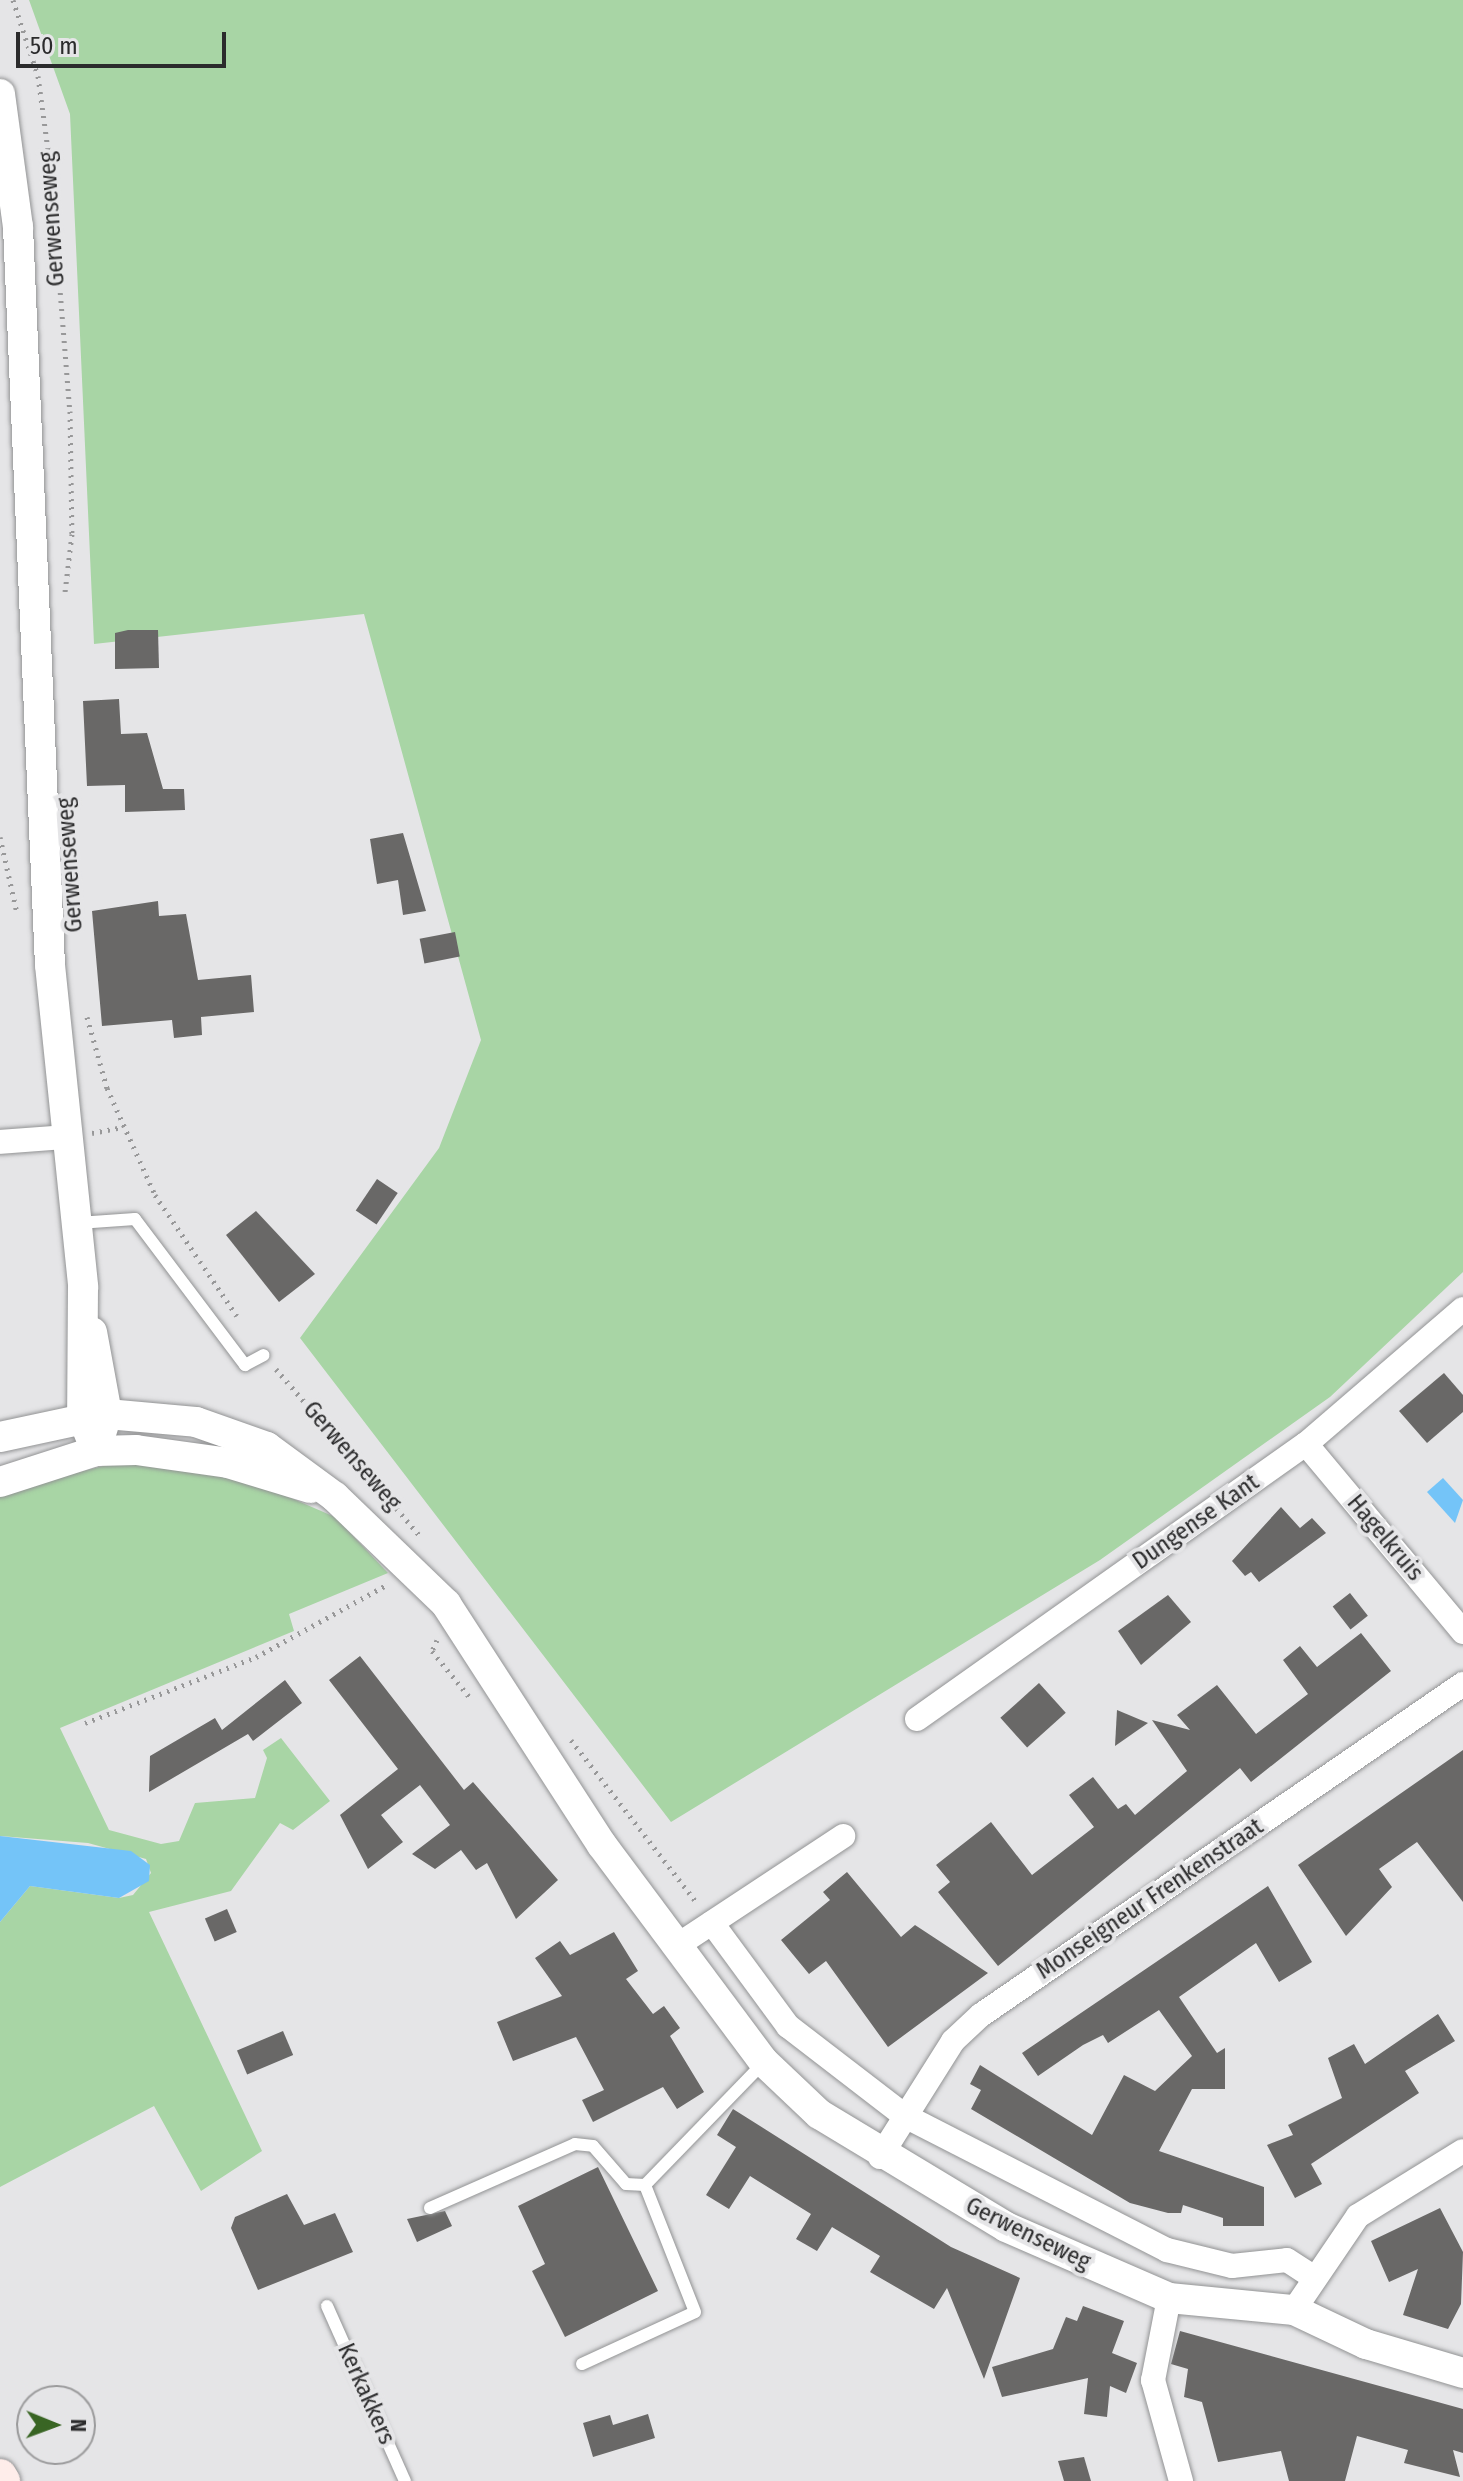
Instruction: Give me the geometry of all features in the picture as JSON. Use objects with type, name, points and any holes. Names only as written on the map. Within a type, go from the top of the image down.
[{"type":"street","name":"Gerwenseweg","points":[[0,94],[18,227],[50,965],[66,1137],[78,1223],[96,1451],[189,1456],[335,1497]]},
{"type":"street","points":[[0,1142],[66,1137]]},
{"type":"street","name":"Dungense Kant","points":[[917,1719],[1306,1444],[1463,1309]]},
{"type":"street","name":"Gerwenseweg","points":[[95,1415],[234,1433],[267,1447],[335,1497],[467,1631],[555,1741],[602,1845],[764,2062],[880,2157],[1006,2227],[1169,2298],[1294,2310],[1366,2344],[1463,2373]]},
{"type":"street","points":[[0,1437],[95,1415]]},
{"type":"street","name":"Hagelkruis","points":[[1306,1444],[1463,1632]]},
{"type":"street","points":[[0,1482],[96,1451]]},
{"type":"street","name":"Monseigneur Frenkenstraat","points":[[880,2157],[953,2041],[981,2015],[1463,1684]]},
{"type":"street","points":[[678,1945],[843,1836]]},
{"type":"street","name":"Gerwenseweg","points":[[712,1923],[788,2026],[905,2116],[1167,2250],[1232,2266],[1287,2260],[1312,2276]]},
{"type":"street","points":[[1294,2310],[1312,2276],[1358,2216],[1463,2151]]},
{"type":"street","points":[[1169,2298],[1153,2380],[1181,2481]]},
{"type":"lane","points":[[78,1223],[135,1219],[245,1365],[264,1355]]},
{"type":"lane","points":[[430,2208],[575,2144],[593,2146],[626,2184],[645,2185],[764,2062]]},
{"type":"lane","points":[[582,2364],[695,2312],[645,2185]]},
{"type":"lane","name":"Kerkakkers","points":[[327,2306],[405,2481]]},
{"type":"path","name":"Gerwenseweg","points":[[13,0],[46,123],[70,411],[72,534],[63,605]]},
{"type":"path","name":"Gerwenseweg","points":[[85,1009],[123,1127],[168,1217],[264,1355],[430,1547]]},
{"type":"path","points":[[85,1723],[256,1657],[410,1572]]},
{"type":"path","points":[[555,1741],[712,1923]]},
{"type":"green space","points":[[29,0],[1463,0],[1463,1272],[1330,1397],[1100,1560],[671,1822],[300,1338],[439,1148],[481,1040],[364,614],[94,644],[70,114]]},
{"type":"green space","points":[[127,1460],[204,1466],[335,1517],[388,1573],[289,1614],[294,1631],[60,1728],[109,1830],[161,1844],[179,1841],[195,1803],[255,1798],[267,1758],[263,1750],[281,1738],[330,1801],[293,1830],[280,1823],[231,1891],[149,1912],[262,2151],[201,2191],[154,2106],[0,2187],[0,1922],[30,1886],[119,1898],[133,1895],[151,1873],[146,1859],[88,1843],[0,1836],[0,1492]]},
{"type":"water","points":[[1443,1478],[1463,1500],[1455,1523],[1427,1492]]},
{"type":"water","points":[[0,1836],[131,1851],[150,1865],[149,1881],[119,1898],[30,1886],[0,1922]]},
{"type":"building","points":[[158,630],[159,668],[115,669],[115,633]]},
{"type":"building","points":[[119,699],[121,734],[147,733],[163,789],[184,789],[185,810],[125,812],[125,785],[87,786],[83,701]]},
{"type":"building","points":[[403,833],[426,911],[403,915],[398,880],[377,884],[370,839]]},
{"type":"building","points":[[158,901],[159,916],[186,914],[198,980],[251,975],[254,1012],[201,1017],[202,1035],[174,1038],[172,1020],[102,1026],[92,911]]},
{"type":"building","points":[[455,932],[460,957],[424,963],[420,939]]},
{"type":"building","points":[[377,1179],[398,1193],[376,1224],[356,1211]]},
{"type":"building","points":[[256,1211],[315,1274],[279,1302],[226,1235]]},
{"type":"building","points":[[1444,1373],[1463,1395],[1463,1412],[1427,1443],[1399,1411]]},
{"type":"building","points":[[1281,1507],[1300,1528],[1312,1518],[1326,1533],[1259,1582],[1251,1572],[1245,1576],[1232,1561]]},
{"type":"building","points":[[1350,1593],[1368,1616],[1351,1629],[1333,1607]]},
{"type":"building","points":[[1168,1595],[1191,1622],[1141,1665],[1118,1631]]},
{"type":"building","points":[[1361,1633],[1391,1671],[1251,1782],[1240,1768],[998,1966],[938,1892],[950,1882],[936,1865],[991,1822],[1032,1875],[1094,1827],[1069,1795],[1093,1777],[1118,1809],[1126,1804],[1135,1815],[1187,1771],[1152,1720],[1190,1730],[1177,1715],[1217,1685],[1256,1734],[1308,1694],[1283,1660],[1300,1646],[1317,1667]]},
{"type":"building","points":[[360,1656],[464,1790],[473,1782],[558,1880],[516,1919],[487,1863],[476,1870],[461,1850],[435,1869],[412,1854],[450,1825],[420,1785],[381,1815],[403,1842],[368,1869],[340,1815],[398,1769],[329,1680]]},
{"type":"building","points":[[285,1680],[302,1703],[253,1741],[248,1734],[149,1792],[150,1756],[215,1718],[222,1730]]},
{"type":"building","points":[[1039,1683],[1066,1713],[1027,1748],[1000,1718]]},
{"type":"building","points":[[1117,1710],[1148,1723],[1115,1746]]},
{"type":"building","points":[[1463,1750],[1463,1902],[1417,1842],[1379,1869],[1392,1887],[1346,1936],[1298,1865]]},
{"type":"building","points":[[847,1872],[901,1937],[915,1925],[988,1973],[888,2047],[826,1961],[809,1974],[781,1940],[830,1900],[823,1892]]},
{"type":"building","points":[[1268,1886],[1312,1962],[1279,1982],[1256,1943],[1179,1997],[1217,2053],[1225,2048],[1225,2089],[1192,2089],[1159,2151],[1264,2187],[1264,2226],[1223,2226],[1223,2218],[1183,2205],[1181,2213],[1168,2213],[1130,2203],[971,2109],[981,2090],[970,2084],[980,2065],[1092,2135],[1124,2075],[1155,2091],[1192,2056],[1159,2010],[1108,2043],[1103,2035],[1083,2045],[1038,2076],[1022,2053]]},
{"type":"building","points":[[227,1909],[237,1932],[215,1941],[205,1918]]},
{"type":"building","points":[[614,1932],[638,1971],[626,1979],[653,2014],[664,2006],[680,2028],[670,2036],[704,2092],[677,2109],[663,2087],[593,2122],[582,2100],[604,2090],[576,2037],[513,2061],[497,2022],[562,1996],[535,1958],[560,1941],[570,1955]]},
{"type":"building","points":[[1438,2014],[1455,2041],[1405,2071],[1419,2093],[1311,2164],[1322,2184],[1295,2198],[1267,2145],[1293,2135],[1288,2125],[1342,2098],[1328,2058],[1354,2044],[1365,2064]]},
{"type":"building","points":[[283,2031],[293,2055],[247,2074],[237,2051]]},
{"type":"building","points":[[733,2109],[951,2247],[1020,2278],[984,2379],[947,2288],[934,2309],[870,2272],[880,2256],[832,2227],[817,2251],[796,2239],[811,2214],[750,2176],[729,2209],[706,2195],[736,2147],[717,2135]]},
{"type":"building","points":[[598,2167],[658,2291],[565,2337],[532,2271],[545,2264],[518,2206]]},
{"type":"building","points":[[287,2194],[304,2225],[335,2213],[353,2252],[258,2290],[231,2228],[235,2217]]},
{"type":"building","points":[[1440,2208],[1463,2252],[1461,2304],[1448,2329],[1403,2315],[1418,2269],[1389,2282],[1371,2241]]},
{"type":"building","points":[[445,2211],[452,2226],[417,2242],[407,2219]]},
{"type":"building","points":[[1083,2306],[1124,2321],[1112,2353],[1137,2363],[1126,2393],[1110,2386],[1107,2417],[1084,2414],[1088,2378],[1002,2397],[992,2367],[1053,2349],[1066,2317],[1077,2321]]},
{"type":"building","points":[[1180,2331],[1463,2409],[1463,2453],[1453,2450],[1460,2477],[1404,2463],[1408,2450],[1357,2436],[1345,2481],[1289,2481],[1281,2451],[1218,2462],[1202,2402],[1184,2397],[1188,2369],[1171,2364]]},
{"type":"building","points":[[648,2414],[655,2438],[593,2457],[583,2423],[610,2415],[613,2425]]},
{"type":"building","points":[[1084,2457],[1091,2481],[1064,2481],[1058,2461]]}]
